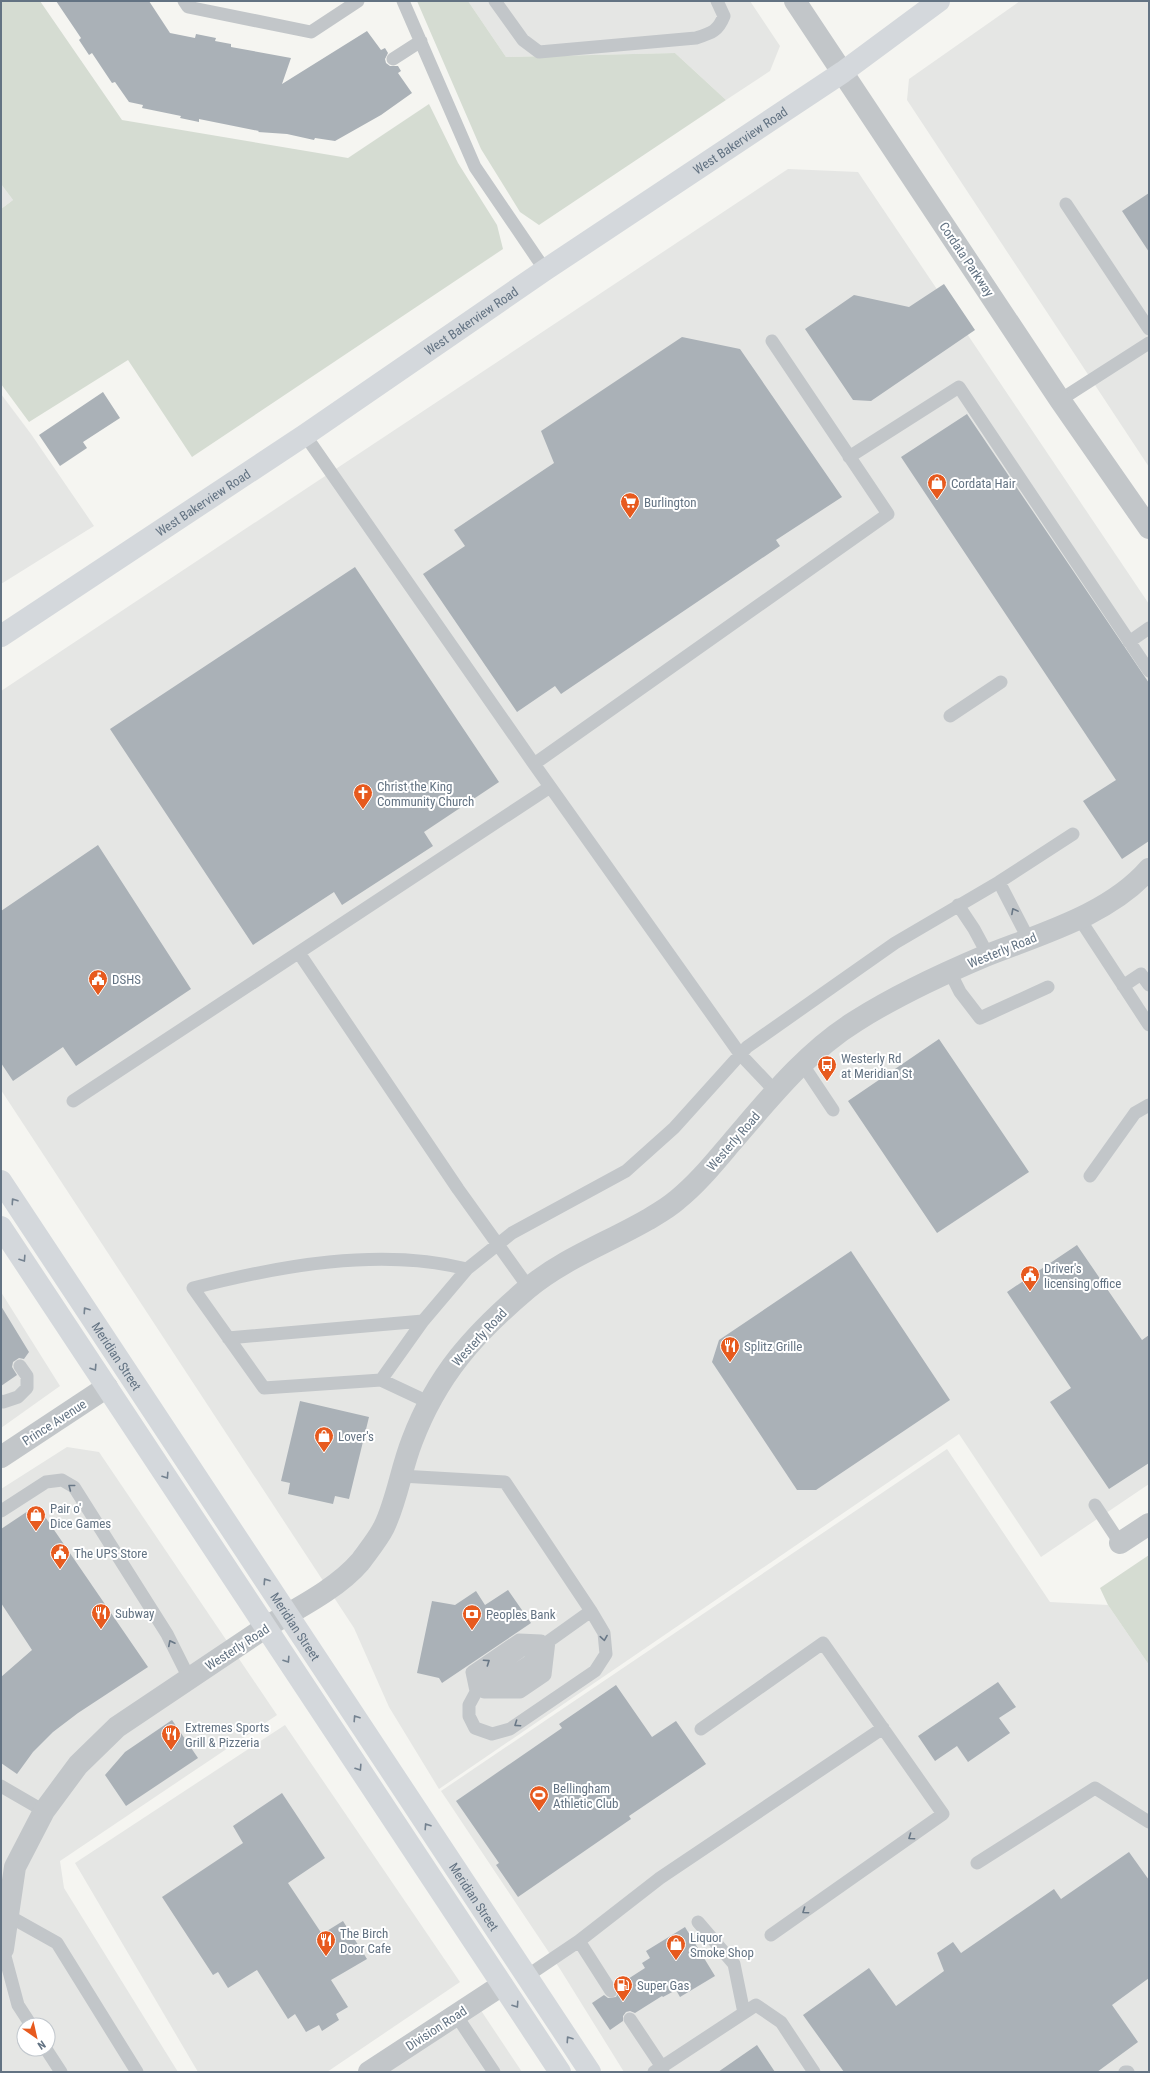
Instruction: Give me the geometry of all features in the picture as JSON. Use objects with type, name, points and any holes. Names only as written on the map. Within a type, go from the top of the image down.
[{"type":"main road","name":"West Bakerview Road","points":[[1,636],[305,435],[545,270],[843,72],[939,1]]},
{"type":"main road","name":"Meridian Street","points":[[1,1181],[590,2072]]},
{"type":"main road","name":"Meridian Street","points":[[1,1227],[560,2072]]},
{"type":"main road","points":[[107,1387],[131,1402],[148,1427],[186,1460]]},
{"type":"main road","points":[[394,1821],[426,1848],[502,1962],[527,1976]]},
{"type":"street","name":"Cordata Parkway","points":[[795,1],[1060,400],[1146,522]]},
{"type":"street","name":"Westerly Road","points":[[3,1949],[15,1867],[44,1812],[78,1765],[117,1727],[266,1627],[330,1588],[357,1565],[383,1528],[411,1442],[428,1402],[446,1373],[466,1347],[496,1317],[528,1288],[558,1266],[620,1235],[675,1203],[703,1176],[776,1092],[825,1044],[852,1024],[913,988],[1079,918],[1145,878]]},
{"type":"street","name":"Prince Avenue","points":[[1,1457],[107,1387]]},
{"type":"street","points":[[1120,1543],[1149,1524]]},
{"type":"street","name":"Division Road","points":[[369,2072],[502,1985]]},
{"type":"lane","points":[[184,1],[188,7],[311,32],[358,1]]},
{"type":"lane","points":[[403,1],[475,167],[545,270]]},
{"type":"lane","points":[[495,1],[522,40],[539,52],[702,36],[714,32],[720,26],[724,16],[717,1]]},
{"type":"lane","points":[[393,59],[421,41]]},
{"type":"lane","points":[[1066,204],[1149,329]]},
{"type":"lane","points":[[534,764],[888,514],[772,341]]},
{"type":"lane","points":[[1060,400],[1149,343]]},
{"type":"lane","points":[[849,457],[959,387],[1149,671]]},
{"type":"lane","points":[[305,435],[550,787],[740,1054],[776,1092]]},
{"type":"lane","points":[[1129,642],[1149,628]]},
{"type":"lane","points":[[950,716],[1001,682]]},
{"type":"lane","points":[[73,1101],[550,787]]},
{"type":"lane","points":[[381,1380],[423,1321],[467,1269],[496,1244],[518,1230],[626,1171],[674,1128],[747,1047],[888,948],[999,882],[1073,834]]},
{"type":"lane","points":[[999,882],[1029,940]]},
{"type":"lane","points":[[958,905],[974,929],[988,956]]},
{"type":"lane","points":[[1079,918],[1149,1025]]},
{"type":"lane","points":[[299,953],[496,1244],[528,1288]]},
{"type":"lane","points":[[950,972],[960,992],[980,1018],[1048,987]]},
{"type":"lane","points":[[1123,986],[1145,979]]},
{"type":"lane","points":[[803,1066],[833,1110]]},
{"type":"lane","points":[[1090,1176],[1136,1113],[1149,1105]]},
{"type":"lane","points":[[428,1402],[381,1380],[264,1388],[193,1288],[249,1274],[371,1258],[441,1262],[467,1269]]},
{"type":"lane","points":[[228,1338],[423,1321]]},
{"type":"lane","points":[[1,1402],[18,1397],[27,1388],[27,1376],[20,1366]]},
{"type":"lane","points":[[400,1476],[505,1482],[604,1633],[606,1654],[595,1671],[510,1729],[492,1734],[475,1728],[469,1716],[469,1705],[476,1692],[472,1672],[519,1640],[549,1641]]},
{"type":"lane","points":[[1,1511],[46,1482],[62,1480],[74,1487],[166,1634],[189,1678]]},
{"type":"lane","points":[[1095,1505],[1120,1543]]},
{"type":"lane","points":[[476,1692],[496,1684],[530,1661],[549,1641],[591,1612]]},
{"type":"lane","points":[[476,1692],[520,1692],[545,1675],[549,1641]]},
{"type":"lane","points":[[701,1729],[823,1643],[943,1814],[771,1935]]},
{"type":"lane","points":[[527,1976],[579,1942],[660,1878],[883,1728]]},
{"type":"lane","points":[[1,1786],[44,1812]]},
{"type":"lane","points":[[977,1863],[1096,1788],[1149,1822]]},
{"type":"lane","points":[[7,1915],[57,1943],[137,2072]]},
{"type":"lane","points":[[698,1922],[734,1964],[744,2013]]},
{"type":"lane","points":[[579,1942],[611,1991]]},
{"type":"lane","points":[[3,1949],[18,2004],[26,2017]]},
{"type":"lane","points":[[630,2019],[659,2070],[756,2004],[781,2022],[814,2072]]},
{"type":"lane","points":[[456,2015],[494,2072]]},
{"type":"lane","points":[[51,2057],[61,2072]]},
{"type":"shaded area","points":[[1,1],[40,1],[122,120],[348,158],[429,104],[458,163],[497,225],[503,249],[192,457],[128,360],[29,422],[1,384],[1,209],[13,200],[1,184]]},
{"type":"shaded area","points":[[417,1],[468,1],[506,57],[675,53],[726,100],[539,225],[520,212],[481,149]]},
{"type":"shaded area","points":[[468,1],[750,1],[780,46],[770,71],[726,100],[675,53],[506,57]]},
{"type":"shaded area","points":[[1020,1],[1149,1],[1149,467],[907,100],[909,79]]},
{"type":"shaded area","points":[[788,169],[858,172],[1149,604],[1149,1484],[1041,1557],[959,1434],[439,1789],[389,1707],[354,1628],[1,1090],[1,691]]},
{"type":"shaded area","points":[[1,184],[13,200],[1,209]]},
{"type":"shaded area","points":[[1,394],[31,434],[94,526],[1,584]]},
{"type":"shaded area","points":[[1,1292],[60,1386],[1,1428]]},
{"type":"shaded area","points":[[67,1447],[99,1452],[277,1715],[60,1861],[64,1888],[178,2072],[1,2072],[1,1489]]},
{"type":"shaded area","points":[[947,1449],[1050,1602],[1108,1605],[1149,1665],[1149,2072],[624,2072],[560,1969],[441,1791]]},
{"type":"shaded area","points":[[1149,1555],[1149,1665],[1108,1605],[1100,1588]]},
{"type":"shaded area","points":[[285,1725],[460,1982],[327,2072],[198,2072],[75,1863]]},
{"type":"shaded area","points":[[480,2009],[522,2072],[384,2072]]},
{"type":"building","points":[[56,1],[149,1],[170,33],[195,38],[196,34],[216,38],[215,41],[231,44],[231,47],[291,58],[282,84],[367,31],[381,50],[385,48],[388,53],[385,59],[386,63],[390,66],[398,66],[401,71],[398,73],[412,93],[381,115],[335,141],[315,138],[314,140],[287,134],[258,132],[259,131],[199,119],[199,122],[180,118],[181,116],[142,108],[143,105],[129,102],[115,82],[112,83],[92,53],[89,55],[79,40],[81,38]]},
{"type":"building","points":[[1149,193],[1149,252],[1122,211]]},
{"type":"building","points":[[944,284],[975,330],[871,401],[853,400],[805,329],[854,295],[909,307]]},
{"type":"building","points":[[682,337],[740,349],[842,497],[776,540],[780,546],[561,694],[555,686],[517,712],[423,574],[465,546],[454,530],[554,463],[541,431]]},
{"type":"building","points":[[103,392],[120,418],[83,442],[87,448],[60,466],[39,435]]},
{"type":"building","points":[[967,414],[1149,683],[1149,841],[1122,859],[1083,801],[1116,780],[901,457]]},
{"type":"building","points":[[355,567],[499,782],[424,832],[433,846],[342,905],[334,892],[253,945],[110,729]]},
{"type":"building","points":[[98,845],[191,989],[76,1066],[63,1047],[13,1081],[1,1063],[1,911]]},
{"type":"building","points":[[939,1039],[1029,1172],[937,1233],[848,1101]]},
{"type":"building","points":[[1077,1245],[1142,1340],[1149,1335],[1149,1463],[1109,1489],[1050,1402],[1071,1388],[1007,1292]]},
{"type":"building","points":[[851,1251],[950,1400],[816,1490],[797,1490],[712,1362],[719,1340]]},
{"type":"building","points":[[1,1306],[29,1352],[24,1359],[19,1358],[13,1362],[12,1367],[17,1375],[1,1386]]},
{"type":"building","points":[[300,1401],[369,1417],[349,1499],[335,1496],[333,1504],[288,1494],[290,1483],[281,1481]]},
{"type":"building","points":[[37,1505],[148,1667],[78,1713],[53,1732],[33,1752],[17,1774],[1,1763],[1,1677],[32,1650],[1,1603],[1,1529]]},
{"type":"building","points":[[508,1590],[531,1623],[442,1683],[439,1678],[417,1673],[432,1601],[455,1605],[476,1591],[485,1605]]},
{"type":"building","points":[[998,1682],[1016,1707],[999,1718],[1010,1733],[968,1762],[957,1746],[935,1761],[918,1736]]},
{"type":"building","points":[[616,1685],[652,1737],[676,1721],[706,1764],[629,1816],[631,1819],[518,1897],[496,1865],[499,1863],[456,1801],[562,1728],[559,1724]]},
{"type":"building","points":[[172,1720],[198,1758],[126,1806],[105,1775],[125,1752]]},
{"type":"building","points":[[282,1793],[325,1858],[288,1883],[322,1934],[343,1921],[367,1959],[331,1980],[348,2007],[336,2014],[339,2020],[322,2031],[319,2025],[306,2032],[295,2014],[288,2019],[257,1970],[228,1988],[218,1972],[213,1975],[162,1897],[243,1843],[233,1826]]},
{"type":"building","points":[[1129,1852],[1149,1880],[1149,1978],[1112,2005],[1138,2042],[1097,2072],[844,2072],[803,2015],[869,1968],[896,2006],[944,1971],[937,1953],[953,1942],[961,1953],[1054,1889],[1061,1899]]},
{"type":"building","name":"Liquor Smoke Shop","points":[[685,1927],[715,1976],[680,1997],[676,1990],[663,1997],[662,1996],[635,2013],[630,2011],[626,2012],[623,2016],[623,2021],[610,2030],[592,2003],[604,1995],[608,1998],[616,1997],[619,1991],[617,1986],[645,1968],[642,1963],[650,1958],[646,1951]]},
{"type":"building","points":[[757,2045],[775,2072],[718,2072]]},
{"type":"place","name":"Cordata Hair","points":[[937,500]]},
{"type":"place","name":"Burlington","points":[[630,519]]},
{"type":"place","name":"Christ the King Community Church","points":[[363,810]]},
{"type":"place","name":"DSHS","points":[[98,996]]},
{"type":"place","name":"Westerly Rd at Meridian St","points":[[827,1082]]},
{"type":"place","name":"Driver's licensing office","points":[[1030,1292]]},
{"type":"place","name":"Splitz Grille","points":[[730,1363]]},
{"type":"place","name":"Lover's","points":[[324,1453]]},
{"type":"place","name":"Pair o' Dice Games","points":[[36,1532]]},
{"type":"place","name":"The UPS Store","points":[[60,1570]]},
{"type":"place","name":"Subway","points":[[101,1630]]},
{"type":"place","name":"Peoples Bank","points":[[472,1631]]},
{"type":"place","name":"Extremes Sports Grill & Pizzeria","points":[[171,1751]]},
{"type":"place","name":"Bellingham Athletic Club","points":[[539,1812]]},
{"type":"place","name":"The Birch Door Cafe","points":[[326,1957]]},
{"type":"place","name":"Liquor Smoke Shop","points":[[676,1961]]},
{"type":"place","name":"Super Gas","points":[[623,2002]]}]
